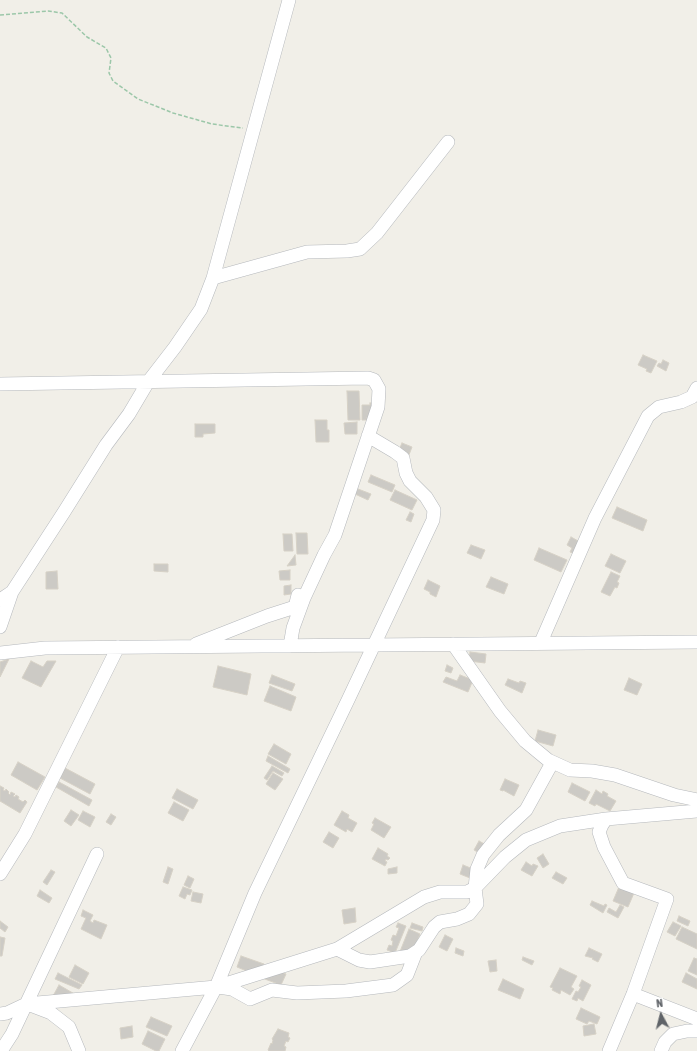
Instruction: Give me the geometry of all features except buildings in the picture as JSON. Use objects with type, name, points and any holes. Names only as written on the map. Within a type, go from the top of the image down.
[{"type":"street","points":[[0,626],[12,592],[148,382],[175,347],[201,309],[213,278],[289,0]]},
{"type":"street","points":[[213,278],[307,252],[347,252],[360,250],[377,232],[448,142]]},
{"type":"street","points":[[0,384],[368,378],[374,380],[379,389],[378,406],[335,535],[321,560],[293,628],[290,646]]},
{"type":"street","points":[[541,642],[595,518],[648,416],[659,407],[681,402],[692,397],[697,388]]},
{"type":"street","points":[[182,1051],[216,986],[255,893],[434,520],[434,510],[408,477],[402,458],[395,452],[368,436]]},
{"type":"street","points":[[189,647],[267,616],[295,607],[298,591],[312,563],[321,560]]},
{"type":"street","points":[[0,600],[12,592]]},
{"type":"street","points":[[0,652],[45,648],[541,642],[697,642]]},
{"type":"street","points":[[453,644],[505,717],[525,740],[552,763],[570,770],[592,771],[615,775],[674,795],[697,800]]},
{"type":"street","points":[[0,874],[25,834],[118,647]]},
{"type":"street","points":[[337,949],[359,960],[370,962],[410,956],[419,950],[434,927],[440,922],[457,919],[469,914],[477,904],[475,888],[477,869],[483,855],[499,835],[526,810],[552,763]]},
{"type":"street","points":[[0,1014],[7,1013],[26,1004],[216,986],[337,949],[424,897],[440,892],[467,892],[475,888],[505,857],[526,840],[560,826],[606,820],[697,812]]},
{"type":"street","points":[[606,820],[599,832],[604,848],[623,883],[667,900],[633,994],[609,1051]]},
{"type":"street","points":[[1,1051],[12,1034],[97,854]]},
{"type":"street","points":[[216,986],[232,989],[250,999],[272,990],[297,993],[346,991],[393,985],[407,975],[416,952]]},
{"type":"street","points":[[633,994],[697,1019]]},
{"type":"street","points":[[26,1004],[51,1013],[69,1027],[79,1051]]},
{"type":"street","points":[[661,1051],[665,1042],[673,1034],[697,1031]]},
{"type":"path","points":[[0,15],[48,12],[62,13],[87,37],[106,48],[111,58],[109,73],[113,81],[138,99],[173,113],[212,124],[253,129]]}]
